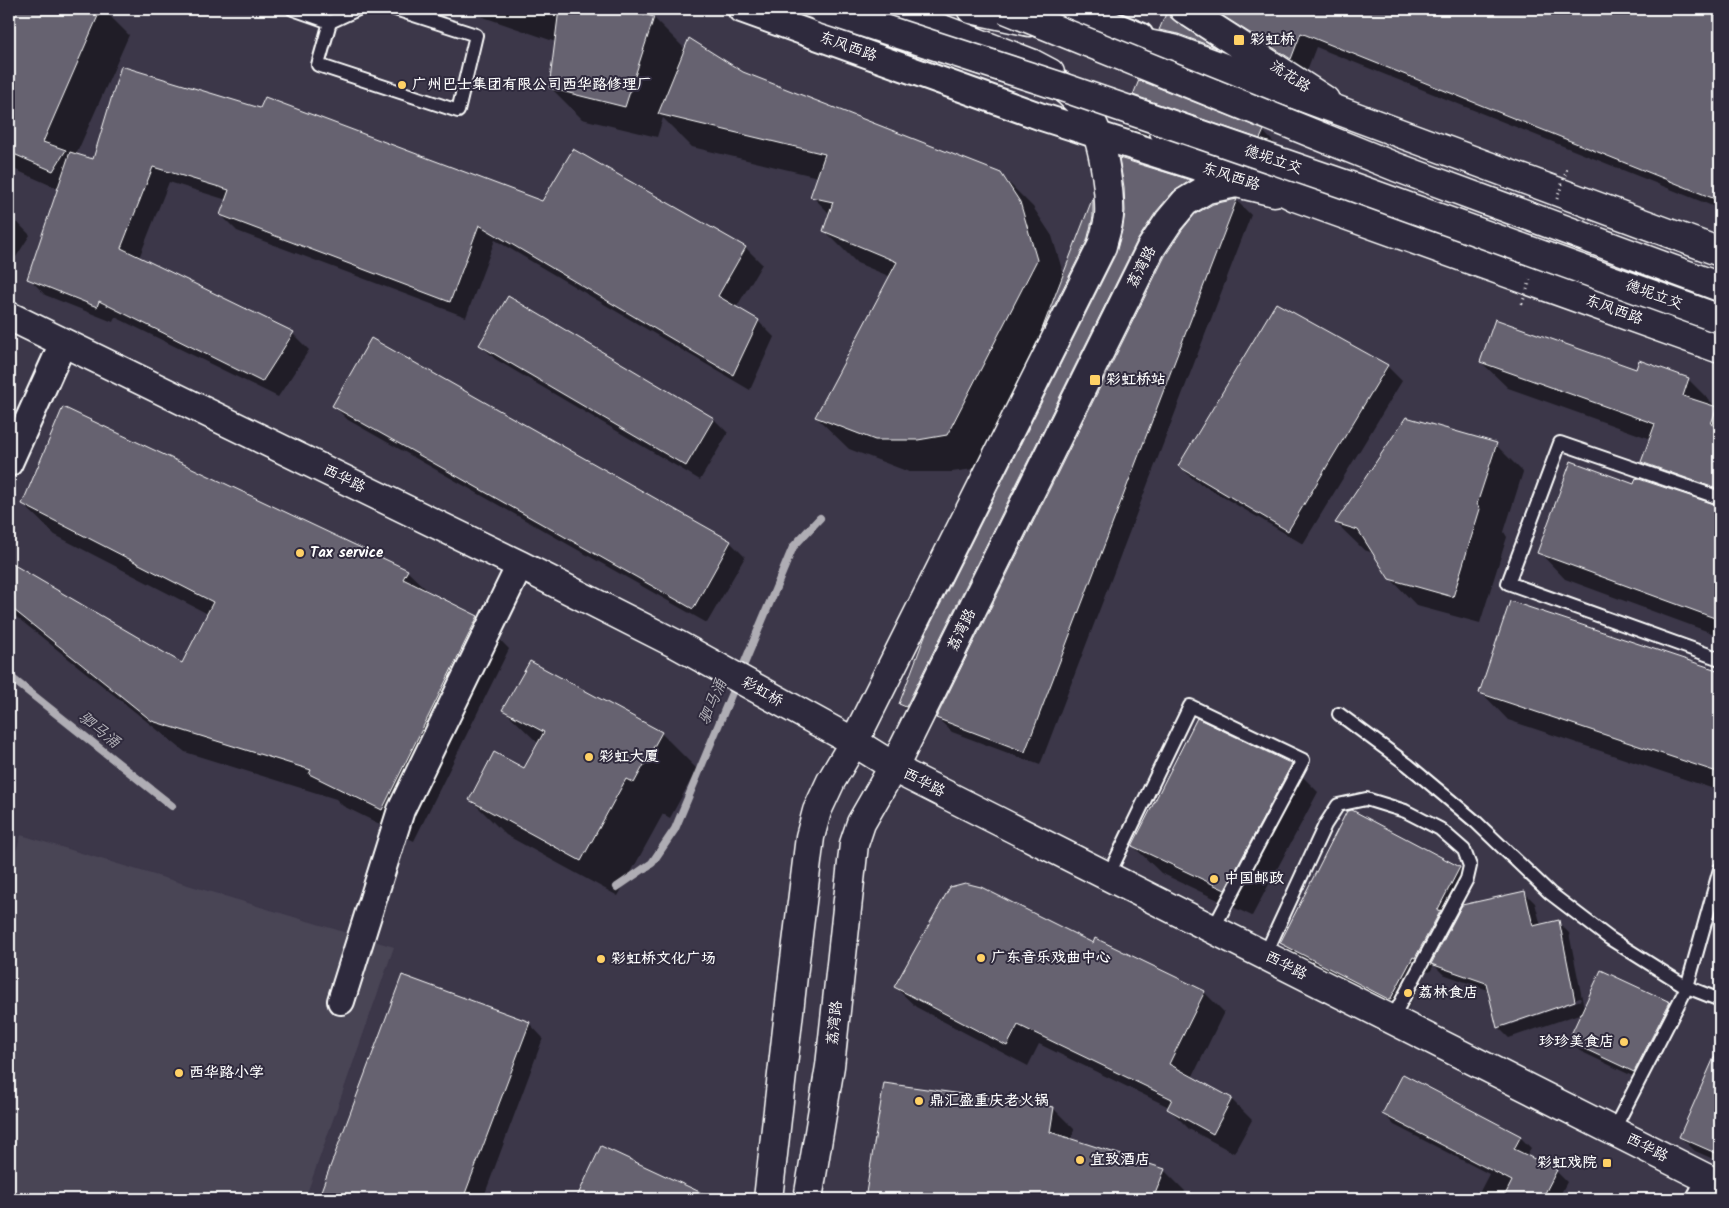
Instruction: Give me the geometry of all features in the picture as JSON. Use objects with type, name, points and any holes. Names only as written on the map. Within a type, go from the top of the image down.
[{"type":"main road","name":"德坭立交","points":[[822,9],[1062,87],[1350,186],[1720,319]]},
{"type":"main road","points":[[890,9],[1031,63],[1294,198]]},
{"type":"main road","points":[[971,9],[1011,19],[1173,49],[1720,252]]},
{"type":"main road","name":"德坭立交","points":[[1005,9],[1396,167],[1720,287]]},
{"type":"main road","name":"流花路","points":[[1184,9],[1345,113]]},
{"type":"main road","points":[[768,1199],[810,837],[817,811],[831,781],[854,742],[1102,246],[1109,217],[1108,191],[1099,136],[1083,107],[1072,94],[1031,63]]},
{"type":"main road","name":"荔湾路","points":[[808,1199],[830,1066],[854,844],[861,823],[893,768],[1147,257],[1169,221],[1185,202],[1208,189],[1236,183],[1294,198]]},
{"type":"main road","name":"东风西路","points":[[1294,198],[1720,349]]},
{"type":"main road","name":"西华路","points":[[9,316],[520,565],[678,645]]},
{"type":"main road","name":"彩虹桥","points":[[678,645],[854,742]]},
{"type":"main road","name":"西华路","points":[[854,742],[893,768],[1613,1131],[1710,1188]]},
{"type":"main road","points":[[810,837],[854,844]]},
{"type":"street","name":"东风西路","points":[[741,9],[1099,136],[1294,198]]},
{"type":"street","points":[[1073,9],[1173,49]]},
{"type":"street","points":[[9,463],[63,343]]},
{"type":"street","points":[[342,1001],[401,810],[520,565]]},
{"type":"lane","points":[[293,9],[330,22],[358,9]]},
{"type":"lane","points":[[330,22],[318,65],[458,111],[476,34],[395,9]]},
{"type":"lane","points":[[1720,498],[1560,444],[1508,583],[1720,659]]},
{"type":"lane","points":[[1108,876],[1190,706],[1303,760],[1213,929]]},
{"type":"lane","points":[[1339,714],[1408,765],[1476,822],[1550,893],[1609,938],[1687,987],[1720,1000]]},
{"type":"lane","points":[[1264,955],[1325,825],[1338,805],[1366,799],[1405,811],[1440,829],[1464,850],[1470,866],[1467,880],[1392,1019]]},
{"type":"lane","points":[[1613,1131],[1687,987],[1720,869]]},
{"type":"shaded area","name":"西华路小学","points":[[21,835],[394,947],[305,1199],[9,1199],[9,875]]},
{"type":"building","points":[[9,9],[101,9],[43,142],[66,150],[53,171],[9,152]]},
{"type":"building","points":[[559,9],[625,9],[654,17],[625,107],[549,88]]},
{"type":"building","points":[[1168,9],[1170,17],[1176,22],[1216,48],[1178,34],[1159,30]]},
{"type":"building","points":[[1212,9],[1720,9],[1720,201],[1301,33],[1291,59]]},
{"type":"building","points":[[689,38],[743,72],[1001,173],[1020,202],[1037,260],[947,435],[918,440],[875,440],[815,417],[897,262],[823,231],[833,202],[810,197],[825,154],[658,114]]},
{"type":"building","points":[[121,66],[260,108],[265,97],[542,201],[573,149],[746,247],[718,296],[759,320],[733,375],[479,225],[450,302],[220,215],[229,190],[153,167],[121,248],[294,332],[262,382],[99,301],[97,307],[27,279],[70,152],[93,159]]},
{"type":"building","points":[[1139,80],[1264,130],[1260,139],[1133,95]]},
{"type":"building","points":[[1119,158],[1191,180],[1173,192],[1156,212],[1137,241],[906,707],[899,704],[926,633],[1116,253],[1125,211],[1124,187]]},
{"type":"building","points":[[1093,197],[1093,217],[1087,241],[1041,332]]},
{"type":"building","points":[[1237,199],[1025,752],[936,718],[1165,256],[1195,214],[1213,204]]},
{"type":"building","points":[[508,296],[714,418],[686,466],[479,345]]},
{"type":"building","points":[[1276,303],[1388,365],[1288,531],[1178,466]]},
{"type":"building","points":[[1495,319],[1636,369],[1639,360],[1689,378],[1683,396],[1717,407],[1711,424],[1720,428],[1720,490],[1641,462],[1655,424],[1480,362]]},
{"type":"building","points":[[371,338],[731,541],[693,609],[332,406]]},
{"type":"building","points":[[63,407],[408,570],[403,579],[478,616],[382,810],[309,774],[311,770],[152,721],[9,606],[9,562],[182,663],[213,602],[22,504]]},
{"type":"building","points":[[1406,417],[1497,443],[1477,504],[1480,509],[1453,597],[1389,579],[1358,530],[1335,523]]},
{"type":"building","points":[[1571,461],[1634,484],[1636,478],[1720,506],[1720,620],[1537,553]]},
{"type":"building","points":[[1510,601],[1720,671],[1720,773],[1479,693]]},
{"type":"building","name":"彩虹大厦","points":[[530,661],[662,732],[634,783],[626,779],[581,861],[469,800],[494,752],[524,768],[544,732],[502,710]]},
{"type":"building","points":[[1197,718],[1292,764],[1225,890],[1132,846]]},
{"type":"building","points":[[1352,810],[1460,867],[1437,911],[1441,910],[1390,1000],[1280,943],[1347,811]]},
{"type":"building","points":[[965,883],[981,887],[1093,943],[1095,938],[1205,991],[1169,1064],[1232,1098],[1213,1134],[1167,1109],[1172,1099],[1018,1025],[1007,1046],[894,987],[950,887]]},
{"type":"building","points":[[1525,891],[1533,926],[1559,920],[1575,1001],[1497,1028],[1486,983],[1431,964],[1462,905]]},
{"type":"building","points":[[1601,970],[1670,1002],[1634,1072],[1568,1041]]},
{"type":"building","points":[[402,975],[530,1022],[463,1199],[318,1199]]},
{"type":"building","points":[[1720,1044],[1720,1155],[1679,1137]]},
{"type":"building","points":[[1403,1074],[1521,1136],[1514,1149],[1557,1170],[1542,1199],[1503,1199],[1512,1181],[1382,1114]]},
{"type":"building","points":[[884,1083],[1054,1107],[1050,1132],[1165,1169],[1153,1199],[865,1199]]},
{"type":"building","points":[[601,1146],[715,1199],[576,1199]]},
{"type":"waterway","name":"驷马涌","points":[[617,887],[652,863],[675,829],[793,547],[820,518]]},
{"type":"waterway","name":"驷马涌","points":[[9,676],[172,806]]},
{"type":"place","name":"彩虹桥","points":[[1239,40]]},
{"type":"place","name":"广州巴士集团有限公司西华路修理厂","points":[[402,85]]},
{"type":"place","name":"彩虹桥站","points":[[1095,380]]},
{"type":"place","name":"Tax service","points":[[300,553]]},
{"type":"place","name":"彩虹大厦","points":[[589,757]]},
{"type":"place","name":"中国邮政","points":[[1214,879]]},
{"type":"place","name":"广东音乐戏曲中心","points":[[981,958]]},
{"type":"place","name":"彩虹桥文化广场","points":[[601,959]]},
{"type":"place","name":"荔林食店","points":[[1408,993]]},
{"type":"place","name":"珍珍美食店","points":[[1624,1042]]},
{"type":"place","name":"西华路小学","points":[[179,1073]]},
{"type":"place","name":"鼎汇盛重庆老火锅","points":[[919,1101]]},
{"type":"place","name":"宜致酒店","points":[[1080,1160]]},
{"type":"place","name":"彩虹戏院","points":[[1607,1163]]}]
